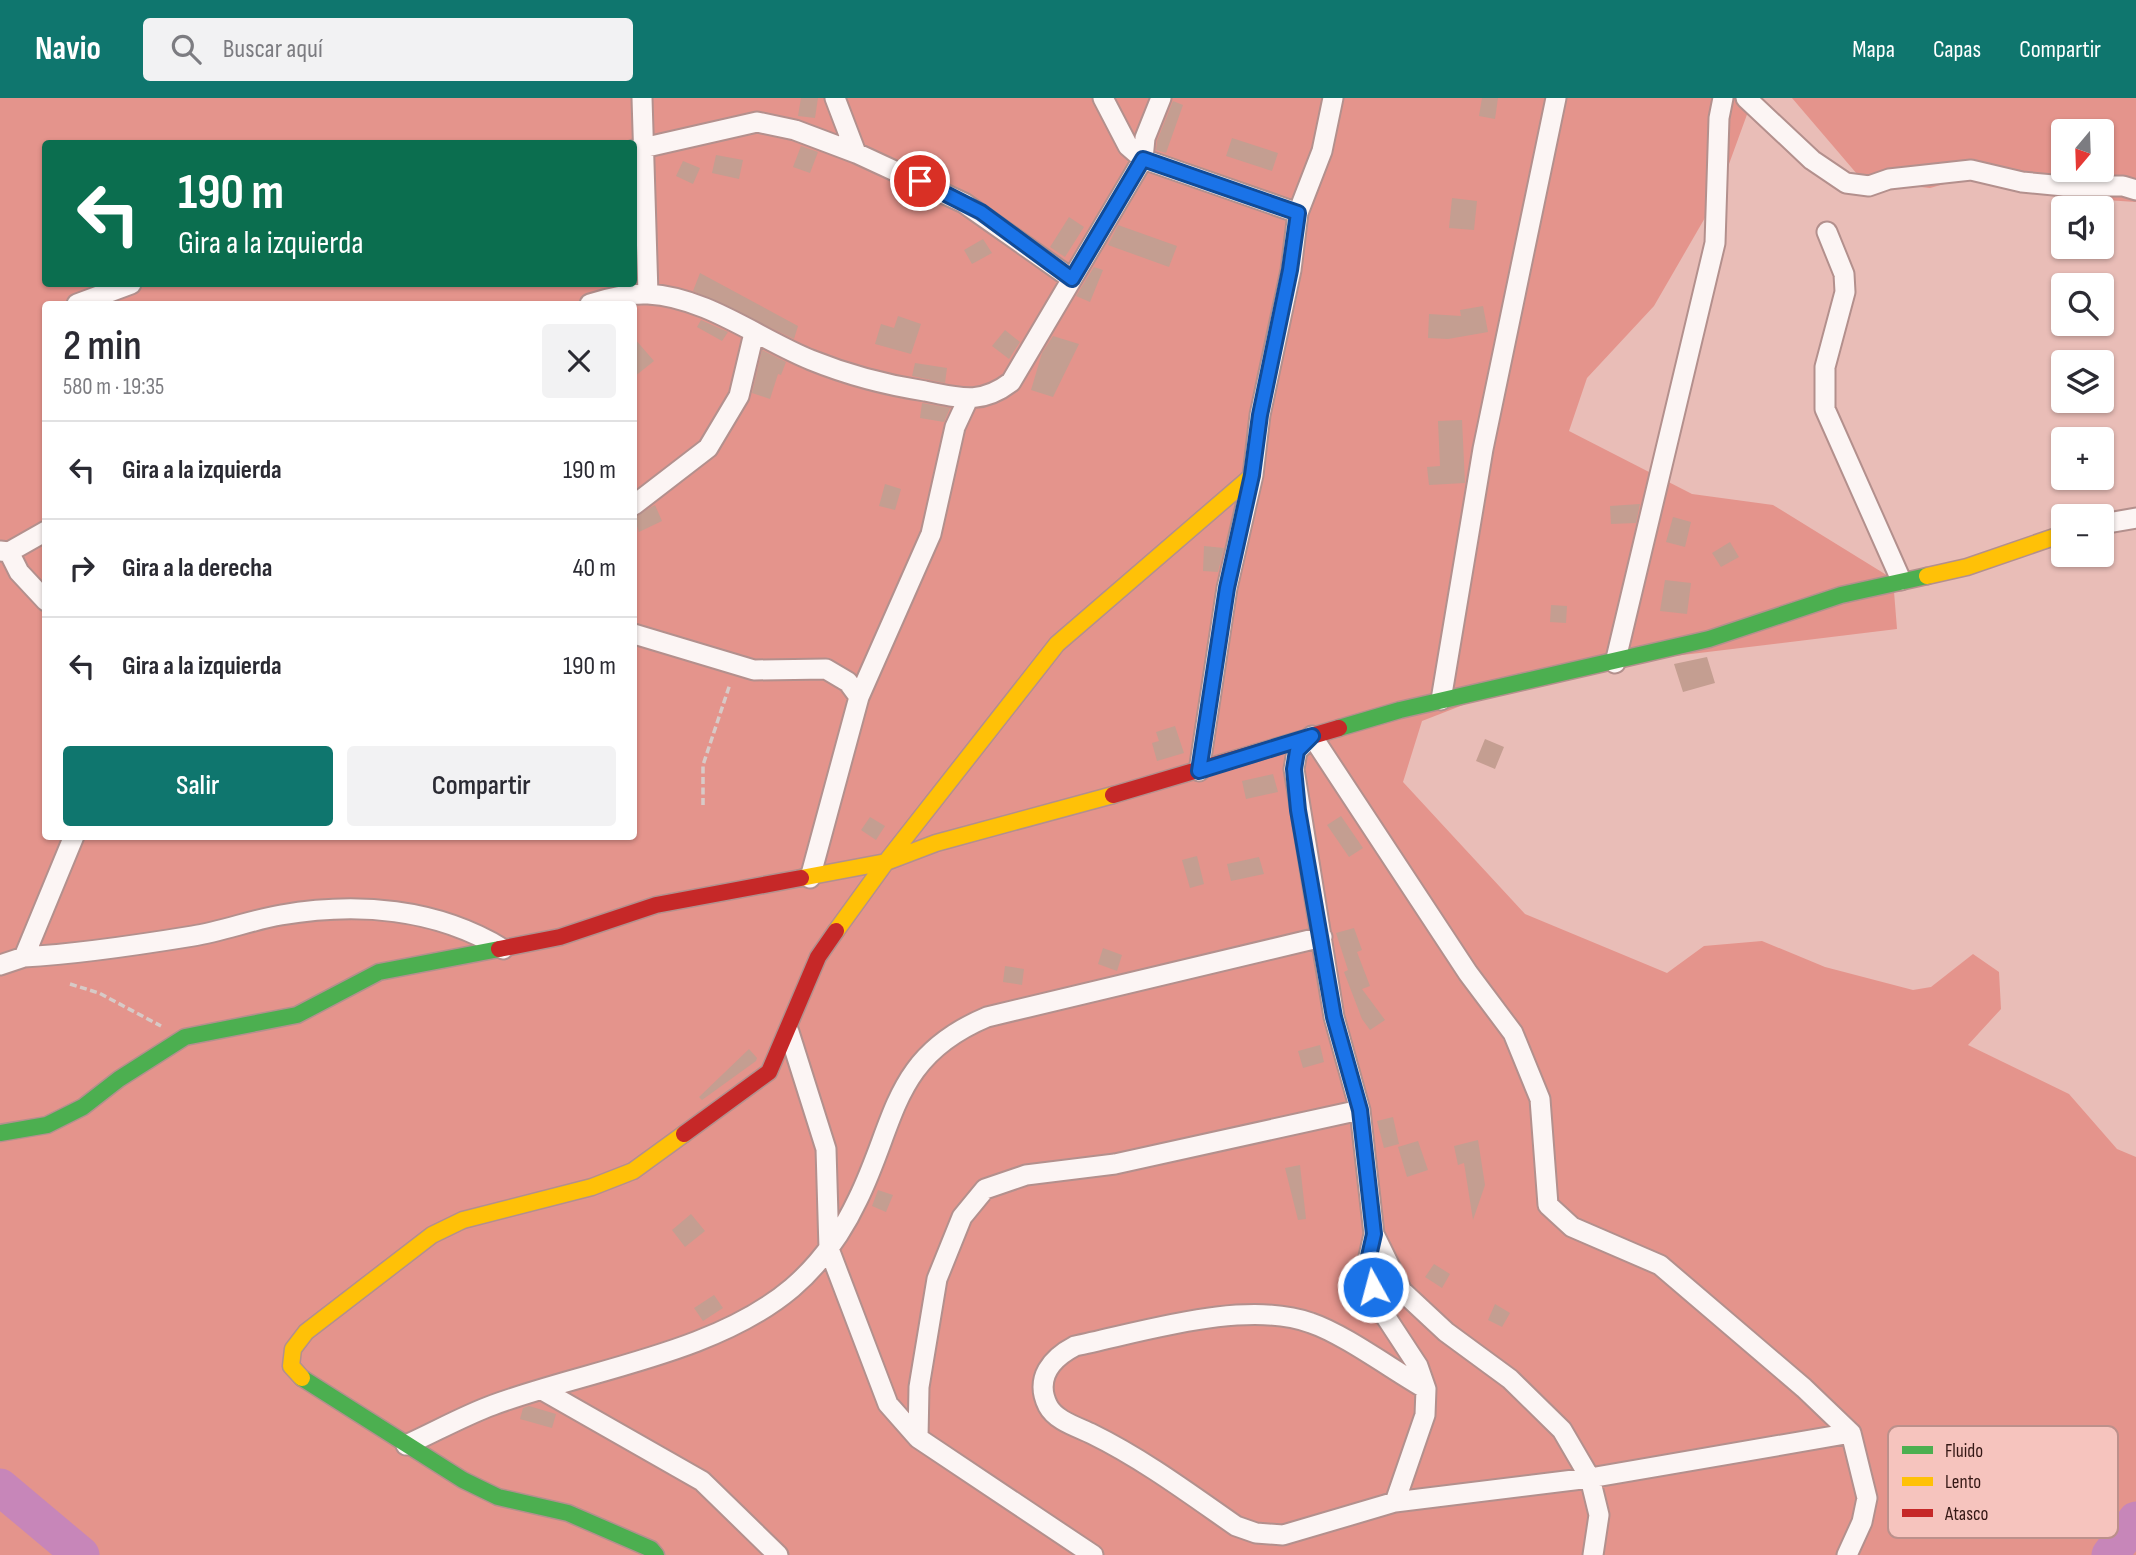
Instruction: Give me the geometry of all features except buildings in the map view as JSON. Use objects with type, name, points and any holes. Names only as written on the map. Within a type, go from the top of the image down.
[{"type":"street","points":[[642,98],[638,149],[648,294]]},
{"type":"street","points":[[835,98],[856,153]]},
{"type":"street","points":[[1102,98],[1128,146],[1143,159],[1298,213]]},
{"type":"street","points":[[599,301],[612,297],[648,294],[681,300],[811,360],[884,384],[968,399],[995,395],[1011,382],[1143,159],[1145,138],[1161,98]]},
{"type":"street","points":[[1199,771],[1227,588],[1252,475],[1260,415],[1290,270],[1298,213],[1322,151],[1333,98]]},
{"type":"street","points":[[1441,700],[1483,449],[1556,98]]},
{"type":"street","points":[[1615,663],[1715,243],[1719,118],[1723,98]]},
{"type":"street","points":[[1746,98],[1812,160],[1846,183],[1869,186],[1889,179],[1971,170],[2022,182],[2064,186],[2123,186],[2136,190]]},
{"type":"street","points":[[638,149],[757,122],[795,130],[856,153],[964,202],[1072,279]]},
{"type":"street","points":[[1827,232],[1844,274],[1845,292],[1825,367],[1825,409],[1901,580]]},
{"type":"street","points":[[85,301],[123,287]]},
{"type":"street","points":[[637,503],[708,448],[739,396],[754,333]]},
{"type":"street","points":[[810,878],[859,697],[931,534],[955,427],[968,399]]},
{"type":"street","points":[[656,1555],[651,1549],[568,1513],[498,1497],[463,1480],[304,1381],[291,1366],[293,1349],[306,1332],[432,1235],[463,1220],[592,1187],[633,1171],[769,1072],[789,1032],[818,957],[886,862],[1057,644],[1252,475]]},
{"type":"street","points":[[2114,522],[2136,518]]},
{"type":"street","points":[[42,533],[5,551],[19,572],[42,597]]},
{"type":"street","points":[[0,1133],[47,1125],[83,1107],[130,1071],[186,1037],[297,1015],[344,993],[379,972],[559,937],[656,905],[886,862],[936,843],[1199,771],[1441,700],[1615,663],[1709,639],[1841,595],[1968,567],[2051,538]]},
{"type":"street","points":[[637,635],[735,665],[771,671],[826,669],[848,682],[859,697]]},
{"type":"street","points":[[1312,736],[1297,751],[1294,769],[1334,1017],[1360,1110],[1374,1234],[1367,1265],[1380,1308],[1418,1366],[1426,1390],[1425,1415],[1395,1502]]},
{"type":"street","points":[[1312,736],[1468,973],[1513,1033],[1540,1099],[1548,1205],[1572,1227],[1660,1265],[1804,1388],[1851,1433],[1867,1498],[1863,1522],[1847,1555]]},
{"type":"street","points":[[24,957],[72,840]]},
{"type":"street","points":[[0,965],[24,957],[195,936],[281,915],[352,909],[414,913],[438,919],[503,949]]},
{"type":"street","points":[[406,1446],[493,1405],[722,1333],[791,1289],[829,1249],[858,1198],[880,1137],[904,1087],[928,1052],[955,1030],[986,1017],[1322,937]]},
{"type":"street","points":[[789,1032],[826,1149],[829,1249],[888,1404],[918,1438],[1093,1555]]},
{"type":"street","points":[[918,1438],[919,1387],[937,1279],[962,1217],[985,1189],[1026,1175],[1115,1164],[1360,1110]]},
{"type":"street","points":[[1374,1234],[1402,1291],[1446,1332],[1510,1379],[1562,1430],[1590,1478],[1599,1515],[1593,1555]]},
{"type":"street","points":[[1426,1390],[1315,1324],[1289,1316],[1235,1314],[1075,1346],[1056,1355],[1047,1369],[1043,1387],[1048,1407],[1067,1424],[1125,1451],[1237,1527],[1256,1533],[1283,1535],[1395,1502],[1590,1478],[1851,1433]]},
{"type":"street","points":[[544,1391],[702,1481],[778,1555]]},
{"type":"path","points":[[702,805],[703,765],[735,665]]},
{"type":"path","points":[[70,984],[99,993],[186,1037]]},
{"type":"shaded area","points":[[0,98],[1753,98],[1717,197],[1654,306],[1587,378],[1569,431],[1692,494],[1773,505],[1893,579],[1897,629],[1550,671],[1422,721],[1403,782],[1525,914],[1667,973],[1704,946],[1762,941],[1825,967],[1913,990],[1931,987],[1973,954],[1999,972],[2001,1009],[1968,1045],[2069,1094],[2117,1149],[2136,1157],[2136,1555],[0,1555]]},
{"type":"shaded area","points":[[1792,98],[2136,98],[2136,202],[2114,201],[2114,196],[2081,196],[2001,168],[1930,188],[1863,181]]},
{"type":"waterway","points":[[0,1487],[81,1555]]},
{"type":"waterway","points":[[2110,1555],[2136,1520]]},
{"type":"traffic: fast","points":[[1339,728],[1400,710],[1709,639],[1841,595],[1927,576]]},
{"type":"traffic: fast","points":[[0,1133],[47,1125],[83,1107],[119,1079],[185,1037],[297,1015],[379,972],[499,949]]},
{"type":"traffic: fast","points":[[302,1378],[463,1480],[498,1497],[568,1513],[651,1549],[656,1555]]},
{"type":"traffic: slow","points":[[801,878],[886,862],[1057,644],[1253,475]]},
{"type":"traffic: slow","points":[[1927,576],[1967,567],[2051,538]]},
{"type":"traffic: slow","points":[[836,931],[886,862],[936,843],[1113,795]]},
{"type":"traffic: slow","points":[[302,1378],[291,1366],[293,1349],[306,1332],[432,1235],[463,1220],[592,1187],[633,1171],[684,1134]]},
{"type":"traffic: jam","points":[[1113,795],[1339,728]]},
{"type":"traffic: jam","points":[[499,949],[560,937],[656,905],[801,878]]},
{"type":"traffic: jam","points":[[684,1134],[769,1072],[818,957],[836,931]]},
{"type":"route","points":[[920,181],[981,212],[1072,279],[1143,159],[1298,213],[1290,270],[1260,415],[1252,475],[1227,588],[1199,771],[1312,736],[1297,751],[1294,769],[1298,810],[1334,1017],[1360,1110],[1374,1234],[1367,1265],[1373,1287]]}]
